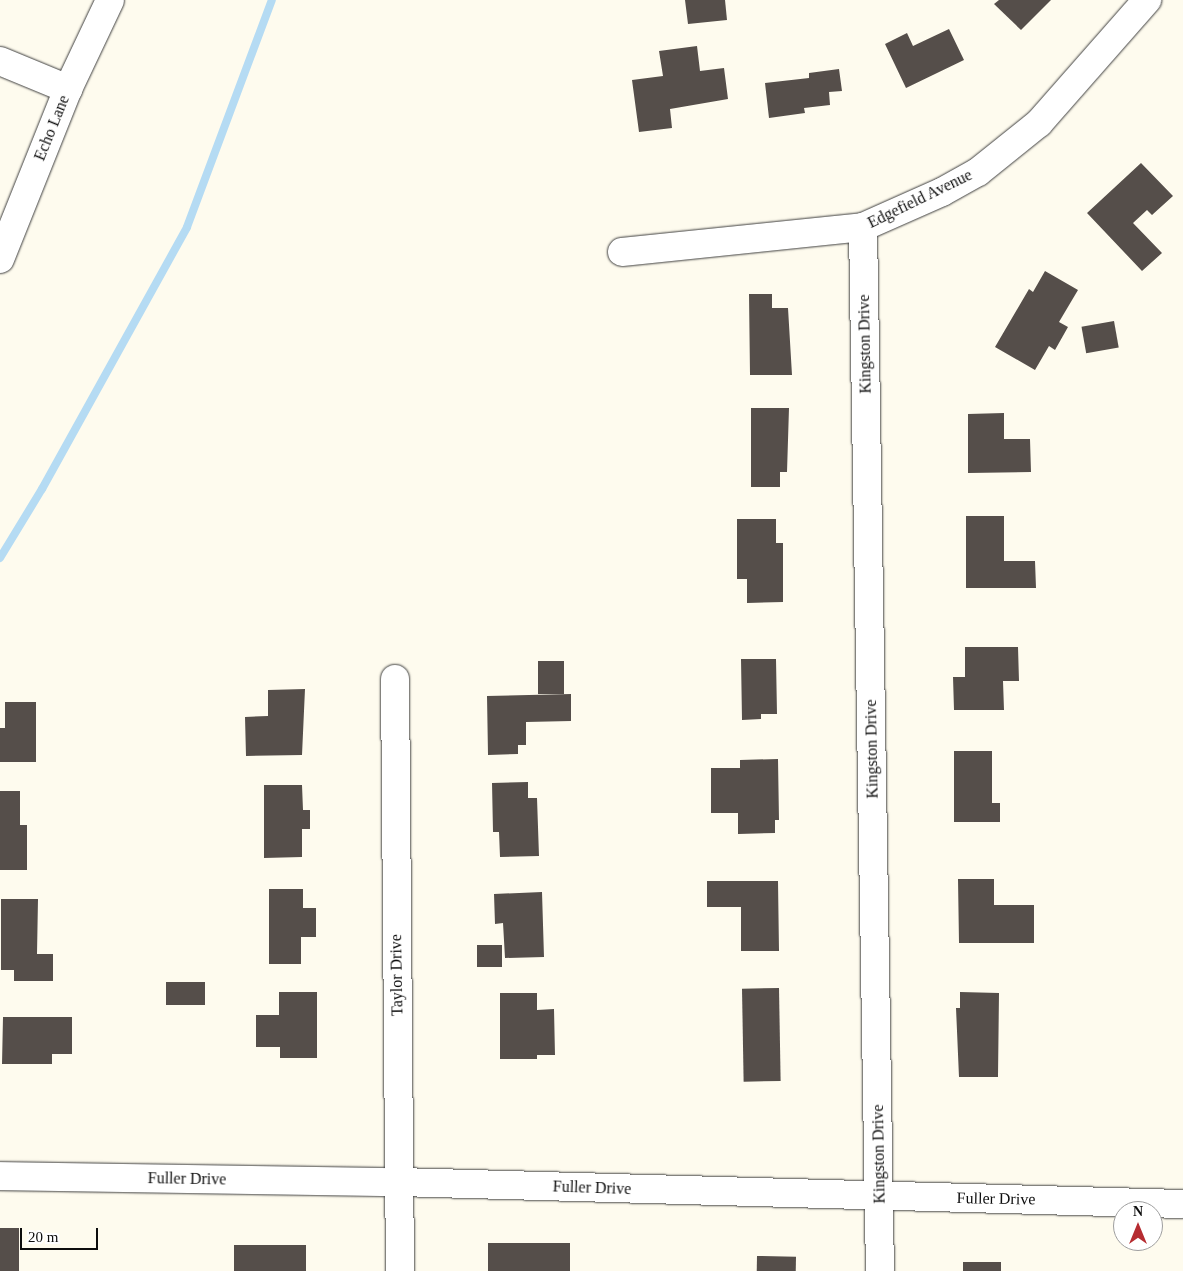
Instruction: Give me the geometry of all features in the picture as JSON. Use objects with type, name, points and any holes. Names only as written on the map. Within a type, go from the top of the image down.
[{"type":"street","name":"Echo Lane","points":[[0,259],[68,89],[110,0]]},
{"type":"street","name":"Edgefield Avenue","points":[[622,252],[863,227],[942,192],[978,172],[1031,130],[1093,64],[1147,0]]},
{"type":"street","points":[[0,61],[68,89]]},
{"type":"street","name":"Kingston Drive","points":[[863,227],[880,1271]]},
{"type":"street","name":"Taylor Drive","points":[[394,679],[400,1271]]},
{"type":"street","name":"Fuller Drive","points":[[0,1176],[399,1182],[1183,1204]]},
{"type":"building","points":[[685,0],[725,0],[727,20],[688,24]]},
{"type":"building","points":[[999,0],[1051,0],[1021,30],[994,4]]},
{"type":"building","points":[[949,29],[964,60],[906,88],[885,44],[907,33],[913,46]]},
{"type":"building","points":[[697,46],[700,71],[724,68],[728,99],[670,109],[672,128],[639,132],[632,80],[663,76],[659,51]]},
{"type":"building","points":[[839,69],[842,91],[829,92],[830,105],[804,108],[805,113],[769,118],[765,83],[809,78],[809,73]]},
{"type":"building","points":[[1141,163],[1173,196],[1152,215],[1147,210],[1133,223],[1162,253],[1142,271],[1087,213]]},
{"type":"building","points":[[1045,271],[1078,290],[1059,322],[1068,327],[1055,350],[1049,346],[1035,370],[995,347],[1029,289],[1033,292]]},
{"type":"building","points":[[749,294],[772,294],[772,308],[788,308],[792,375],[750,375]]},
{"type":"building","points":[[1114,321],[1119,348],[1086,353],[1082,327]]},
{"type":"building","points":[[751,408],[789,408],[787,472],[780,472],[780,487],[751,487]]},
{"type":"building","points":[[1004,413],[1004,439],[1030,439],[1031,472],[968,473],[968,414]]},
{"type":"building","points":[[966,516],[1004,516],[1004,561],[1035,561],[1036,588],[966,588]]},
{"type":"building","points":[[737,519],[776,519],[776,543],[783,543],[783,602],[747,603],[747,579],[737,579]]},
{"type":"building","points":[[965,647],[1018,647],[1019,681],[1003,681],[1004,710],[954,710],[953,677],[965,677]]},
{"type":"building","points":[[741,659],[776,659],[777,714],[761,714],[761,719],[742,720]]},
{"type":"building","points":[[538,661],[564,661],[564,694],[538,694]]},
{"type":"building","points":[[305,689],[302,755],[246,756],[245,717],[268,716],[268,690]]},
{"type":"building","points":[[571,694],[571,721],[526,722],[526,745],[518,745],[518,754],[488,755],[487,696]]},
{"type":"building","points":[[5,702],[36,702],[36,762],[0,762],[0,728],[5,728]]},
{"type":"building","points":[[954,751],[992,751],[992,803],[1000,803],[1000,822],[954,822]]},
{"type":"building","points":[[778,759],[779,820],[775,820],[775,833],[738,834],[738,813],[711,813],[711,768],[740,768],[740,760]]},
{"type":"building","points":[[528,782],[528,798],[537,798],[539,856],[500,857],[499,832],[493,832],[492,783]]},
{"type":"building","points":[[264,785],[302,785],[303,810],[310,810],[310,829],[302,829],[302,857],[264,858]]},
{"type":"building","points":[[0,791],[20,791],[20,825],[27,825],[27,870],[0,870]]},
{"type":"building","points":[[958,879],[994,879],[994,905],[1034,905],[1034,943],[959,943]]},
{"type":"building","points":[[707,881],[778,881],[779,951],[741,951],[741,907],[707,907]]},
{"type":"building","points":[[269,889],[303,889],[303,908],[316,908],[316,937],[301,937],[301,964],[269,964]]},
{"type":"building","points":[[542,892],[544,957],[505,958],[503,923],[495,924],[494,894]]},
{"type":"building","points":[[1,899],[38,899],[37,954],[53,954],[53,981],[14,981],[14,970],[1,970]]},
{"type":"building","points":[[477,945],[502,945],[502,967],[477,967]]},
{"type":"building","points":[[166,982],[205,982],[205,1005],[166,1005]]},
{"type":"building","points":[[779,988],[781,1081],[744,1082],[742,989]]},
{"type":"building","points":[[279,992],[317,992],[317,1058],[280,1058],[280,1047],[256,1047],[256,1015],[279,1015]]},
{"type":"building","points":[[960,992],[999,993],[998,1077],[959,1077],[956,1008],[960,1008]]},
{"type":"building","points":[[500,993],[537,993],[537,1010],[554,1009],[555,1055],[537,1055],[537,1059],[500,1059]]},
{"type":"building","points":[[3,1017],[72,1017],[72,1054],[52,1054],[52,1064],[2,1064]]},
{"type":"building","points":[[0,1228],[19,1228],[19,1271],[0,1271]]},
{"type":"building","points":[[488,1243],[570,1243],[570,1271],[488,1271]]},
{"type":"building","points":[[234,1245],[306,1245],[306,1271],[234,1271]]},
{"type":"building","points":[[757,1256],[796,1257],[796,1271],[757,1271]]},
{"type":"building","points":[[963,1262],[1001,1262],[1001,1271],[963,1271]]},
{"type":"waterway","points":[[0,558],[42,489],[187,227],[272,0]]}]
